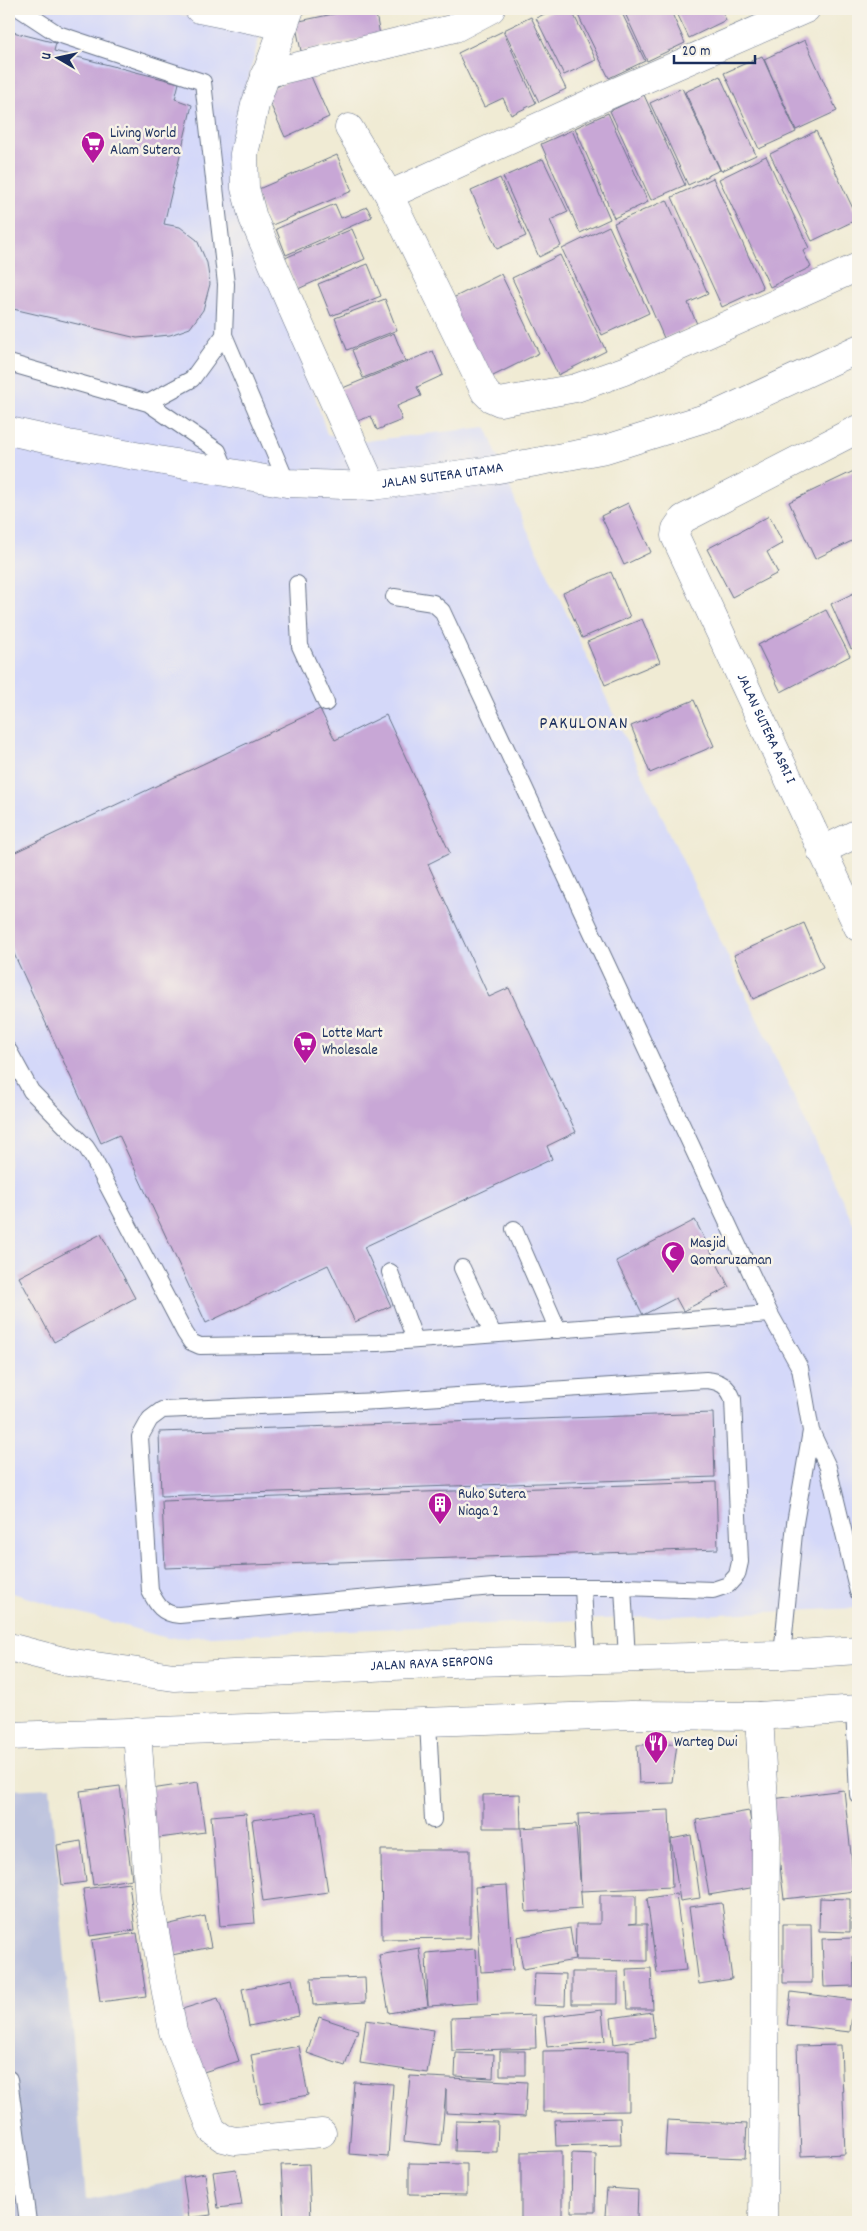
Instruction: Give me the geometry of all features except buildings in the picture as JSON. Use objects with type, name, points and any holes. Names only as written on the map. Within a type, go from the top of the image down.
[{"type":"street","points":[[199,9],[287,17],[255,105],[244,154],[245,188],[253,218],[372,486]]},
{"type":"street","points":[[265,74],[455,28],[491,9]]},
{"type":"street","points":[[389,195],[595,101],[806,9]]},
{"type":"street","points":[[349,128],[389,195],[485,392],[491,398],[500,402],[576,388],[624,370],[858,267]]},
{"type":"street","name":"JALAN SUTERA UTAMA","points":[[9,431],[68,444],[287,483],[372,486],[493,470],[606,449],[718,414],[858,349]]},
{"type":"street","name":"JALAN SUTERA ASRI I","points":[[858,429],[683,519],[676,529],[677,542],[858,928]]},
{"type":"street","points":[[821,851],[858,833]]},
{"type":"street","name":"JALAN RAYA SERPONG","points":[[9,1647],[67,1662],[174,1677],[473,1662],[627,1660],[782,1655],[858,1650]]},
{"type":"street","points":[[9,1736],[631,1715],[759,1716],[856,1709]]},
{"type":"street","points":[[759,1716],[766,1836],[763,2222]]},
{"type":"street","points":[[137,1732],[149,1899],[173,2031],[212,2130],[223,2138],[235,2141],[322,2133]]},
{"type":"lane","points":[[20,9],[57,39],[203,82],[226,284],[224,335],[287,483]]},
{"type":"lane","points":[[148,403],[192,379],[224,335]]},
{"type":"lane","points":[[9,363],[148,403],[190,434],[226,451],[224,472]]},
{"type":"lane","points":[[190,434],[224,472]]},
{"type":"lane","points":[[297,584],[300,646],[326,703]]},
{"type":"lane","points":[[394,597],[433,603],[442,611],[770,1314],[800,1368],[811,1431],[828,1467],[858,1592]]},
{"type":"lane","points":[[9,1051],[31,1091],[86,1147],[94,1158],[191,1342],[200,1346],[415,1340],[770,1314]]},
{"type":"lane","points":[[514,1229],[558,1330]]},
{"type":"lane","points":[[462,1268],[493,1334]]},
{"type":"lane","points":[[390,1272],[415,1340]]},
{"type":"lane","points":[[706,1380],[722,1384],[730,1390],[733,1399],[740,1562],[737,1575],[728,1585],[713,1590],[624,1587],[493,1588],[168,1614],[161,1610],[150,1591],[140,1437],[150,1419],[162,1410],[379,1401],[706,1380]]},
{"type":"lane","points":[[782,1655],[795,1522],[811,1431]]},
{"type":"lane","points":[[624,1587],[627,1660]]},
{"type":"lane","points":[[583,1588],[587,1661]]},
{"type":"lane","points":[[856,1709],[858,1795]]},
{"type":"lane","points":[[428,1722],[433,1820]]},
{"type":"lane","points":[[9,2079],[28,2222]]},
{"type":"shaded area","points":[[9,9],[153,9],[261,31],[238,118],[233,197],[300,349],[327,434],[357,442],[486,427],[523,521],[858,1233],[858,1608],[166,1638],[9,1592]]},
{"type":"shaded area","points":[[50,1788],[86,2200],[184,2179],[189,2222],[9,2222],[9,1790]]},
{"type":"place","name":"Living World Alam Sutera","points":[[93,164]]},
{"type":"place","name":"Lotte Mart Wholesale","points":[[305,1064]]},
{"type":"place","name":"Masjid Qomaruzaman","points":[[673,1274]]},
{"type":"place","name":"Ruko Sutera Niaga 2","points":[[440,1525]]},
{"type":"place","name":"Warteg Dwi","points":[[656,1764]]},
{"type":"district","name":"PAKULONAN","points":[[584,724]]}]
